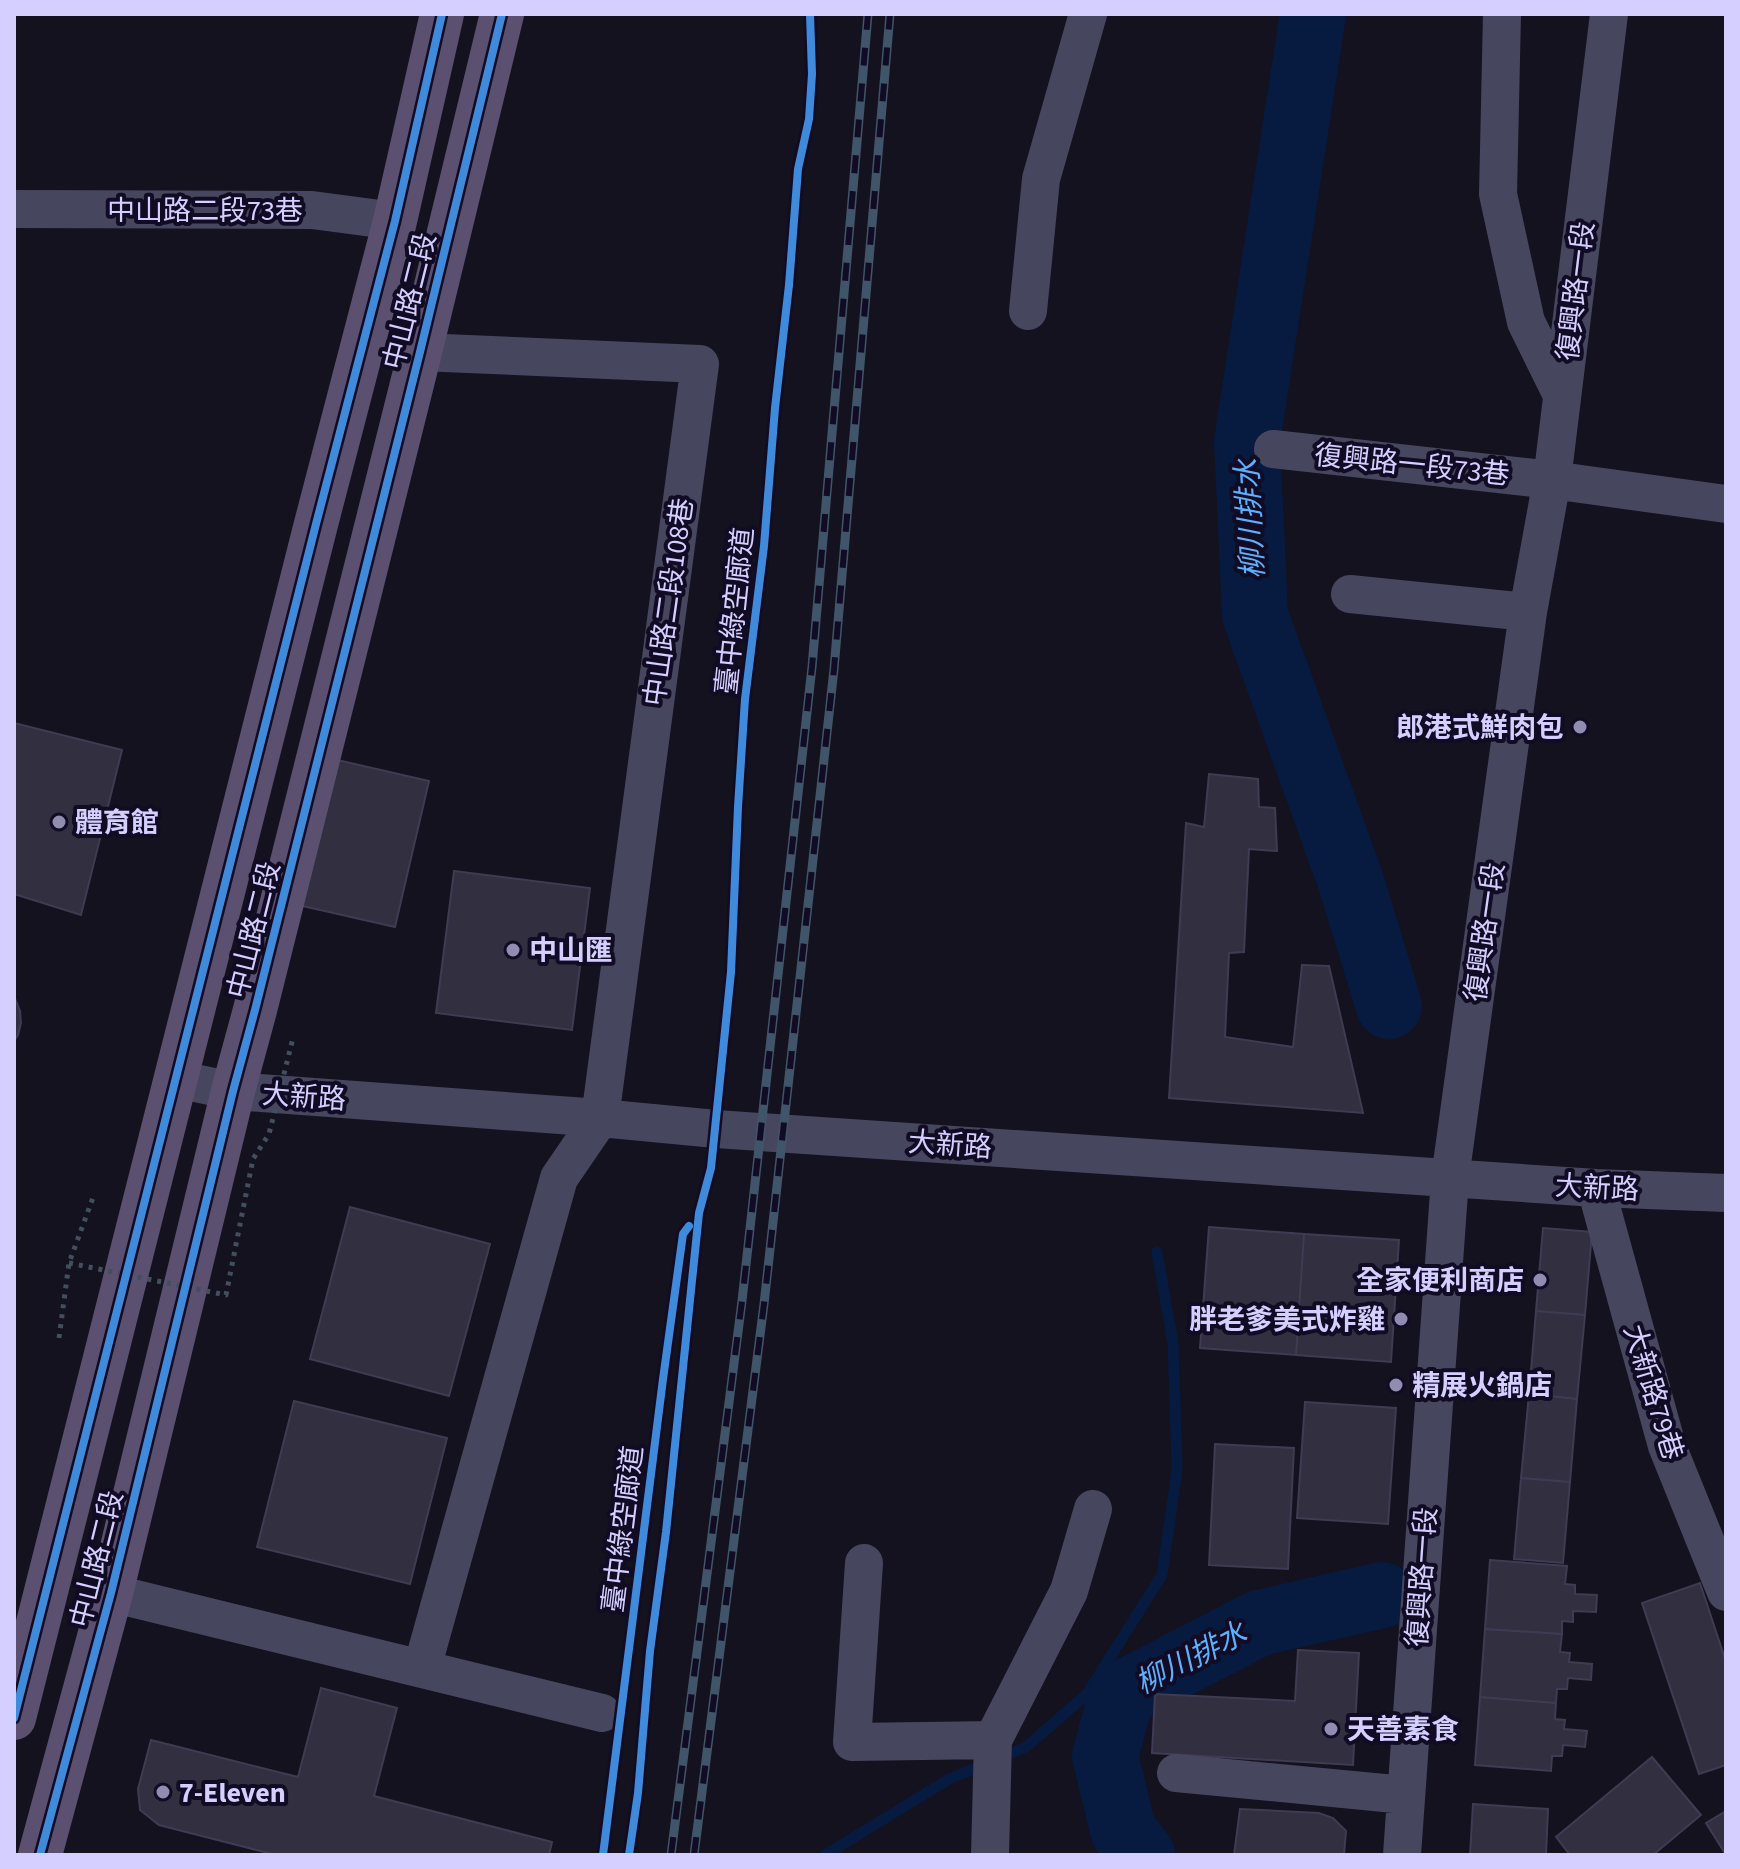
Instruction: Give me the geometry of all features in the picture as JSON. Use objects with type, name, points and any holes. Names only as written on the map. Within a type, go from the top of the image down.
[{"type":"main road","name":"中山路二段","points":[[14,1718],[395,221],[442,14]]},
{"type":"main road","name":"中山路二段","points":[[40,1855],[111,1593],[502,14]]},
{"type":"street","points":[[1028,311],[1041,179],[1088,14]]},
{"type":"street","points":[[1502,14],[1498,194],[1526,322],[1562,395]]},
{"type":"street","name":"復興路一段","points":[[1402,1855],[1450,1178],[1528,612],[1552,480],[1609,14]]},
{"type":"street","name":"中山路二段73巷","points":[[14,209],[312,210],[395,221]]},
{"type":"street","name":"中山路二段108巷","points":[[420,352],[700,364],[600,1118]]},
{"type":"street","name":"復興路一段73巷","points":[[1273,449],[1552,480],[1726,504]]},
{"type":"street","points":[[1350,594],[1528,612]]},
{"type":"street","name":"大新路","points":[[176,1079],[233,1091],[747,1131],[1596,1188],[1726,1193]]},
{"type":"street","points":[[422,1668],[559,1178],[600,1118]]},
{"type":"street","name":"大新路79巷","points":[[1596,1188],[1667,1446],[1726,1592]]},
{"type":"street","points":[[990,1855],[993,1740],[1069,1591],[1093,1509]]},
{"type":"street","points":[[864,1563],[852,1742],[993,1740]]},
{"type":"street","points":[[111,1593],[602,1713]]},
{"type":"street","points":[[1176,1773],[1405,1795]]},
{"type":"path","points":[[69,1263],[226,1295],[253,1159],[269,1134],[293,1038]]},
{"type":"path","points":[[59,1338],[69,1263],[94,1195]]},
{"type":"building","name":"體育館","points":[[14,723],[122,750],[81,915],[14,894]]},
{"type":"building","points":[[333,759],[429,781],[395,927],[298,905]]},
{"type":"building","points":[[1209,774],[1258,779],[1259,807],[1275,808],[1277,851],[1249,849],[1244,952],[1229,953],[1225,1037],[1293,1047],[1302,965],[1329,966],[1363,1113],[1169,1098],[1186,823],[1204,827]]},
{"type":"building","name":"中山匯","points":[[454,871],[590,888],[572,1030],[436,1013]]},
{"type":"building","points":[[14,996],[21,1023],[14,1041]]},
{"type":"building","points":[[350,1207],[490,1244],[449,1396],[310,1359]]},
{"type":"building","points":[[1209,1227],[1304,1234],[1296,1355],[1200,1348]]},
{"type":"building","points":[[1543,1228],[1592,1232],[1585,1315],[1536,1311]]},
{"type":"building","points":[[1304,1234],[1399,1240],[1391,1362],[1296,1355]]},
{"type":"building","points":[[1536,1311],[1585,1315],[1577,1399],[1529,1394]]},
{"type":"building","points":[[1529,1394],[1577,1399],[1570,1482],[1521,1478]]},
{"type":"building","points":[[294,1401],[447,1438],[410,1584],[257,1547]]},
{"type":"building","points":[[1305,1402],[1396,1408],[1388,1524],[1297,1518]]},
{"type":"building","points":[[1215,1444],[1294,1448],[1288,1569],[1209,1565]]},
{"type":"building","points":[[1521,1478],[1570,1482],[1563,1563],[1514,1559]]},
{"type":"building","points":[[1490,1560],[1567,1566],[1565,1584],[1575,1585],[1575,1594],[1597,1595],[1596,1612],[1573,1611],[1573,1622],[1562,1621],[1562,1634],[1485,1629]]},
{"type":"building","points":[[1700,1583],[1726,1662],[1726,1765],[1699,1774],[1642,1603]]},
{"type":"building","points":[[1485,1629],[1562,1634],[1560,1652],[1570,1653],[1569,1662],[1592,1664],[1591,1680],[1568,1678],[1567,1689],[1557,1689],[1556,1703],[1480,1697]]},
{"type":"building","points":[[1298,1650],[1359,1653],[1353,1765],[1152,1753],[1155,1694],[1295,1701]]},
{"type":"building","points":[[321,1688],[397,1708],[374,1796],[552,1842],[549,1855],[276,1855],[159,1825],[140,1810],[138,1789],[151,1740],[298,1777]]},
{"type":"building","points":[[1480,1697],[1556,1703],[1555,1719],[1565,1720],[1564,1729],[1587,1731],[1585,1747],[1563,1745],[1562,1756],[1552,1756],[1551,1771],[1475,1765]]},
{"type":"building","points":[[1652,1757],[1701,1815],[1653,1855],[1570,1855],[1556,1837]]},
{"type":"building","points":[[1473,1804],[1548,1809],[1546,1855],[1470,1855]]},
{"type":"building","points":[[1240,1809],[1319,1813],[1333,1818],[1346,1831],[1344,1855],[1234,1855]]},
{"type":"building","points":[[1726,1811],[1726,1855],[1706,1823]]},
{"type":"waterway","name":"柳川排水","points":[[1313,14],[1247,441],[1255,615],[1351,882],[1389,1006]]},
{"type":"waterway","points":[[825,1855],[949,1779],[1026,1747],[1087,1694],[1162,1575],[1177,1470],[1173,1343],[1157,1252]]},
{"type":"waterway","name":"柳川排水","points":[[1142,1855],[1123,1830],[1105,1756],[1122,1694],[1259,1623],[1382,1595]]},
{"type":"railway","points":[[671,1855],[742,1301],[812,667],[868,14]]},
{"type":"railway","points":[[694,1855],[764,1304],[834,669],[890,14]]},
{"type":"cycle path","points":[[14,1718],[395,221],[442,14]]},
{"type":"cycle path","points":[[40,1855],[111,1593],[502,14]]},
{"type":"cycle path","name":"臺中綠空廊道","points":[[629,1855],[699,1213],[711,1168],[731,972],[745,699],[764,546],[798,169],[809,119],[812,74],[810,14]]},
{"type":"cycle path","name":"臺中綠空廊道","points":[[603,1855],[663,1379],[683,1234],[689,1226]]},
{"type":"place","name":"郎港式鮮肉包","points":[[1580,727]]},
{"type":"place","name":"體育館","points":[[59,822]]},
{"type":"place","name":"中山匯","points":[[513,950]]},
{"type":"place","name":"全家便利商店","points":[[1540,1280]]},
{"type":"place","name":"胖老爹美式炸雞","points":[[1401,1319]]},
{"type":"place","name":"精展火鍋店","points":[[1396,1385]]},
{"type":"place","name":"天善素食","points":[[1331,1729]]},
{"type":"place","name":"7-Eleven","points":[[163,1792]]}]
